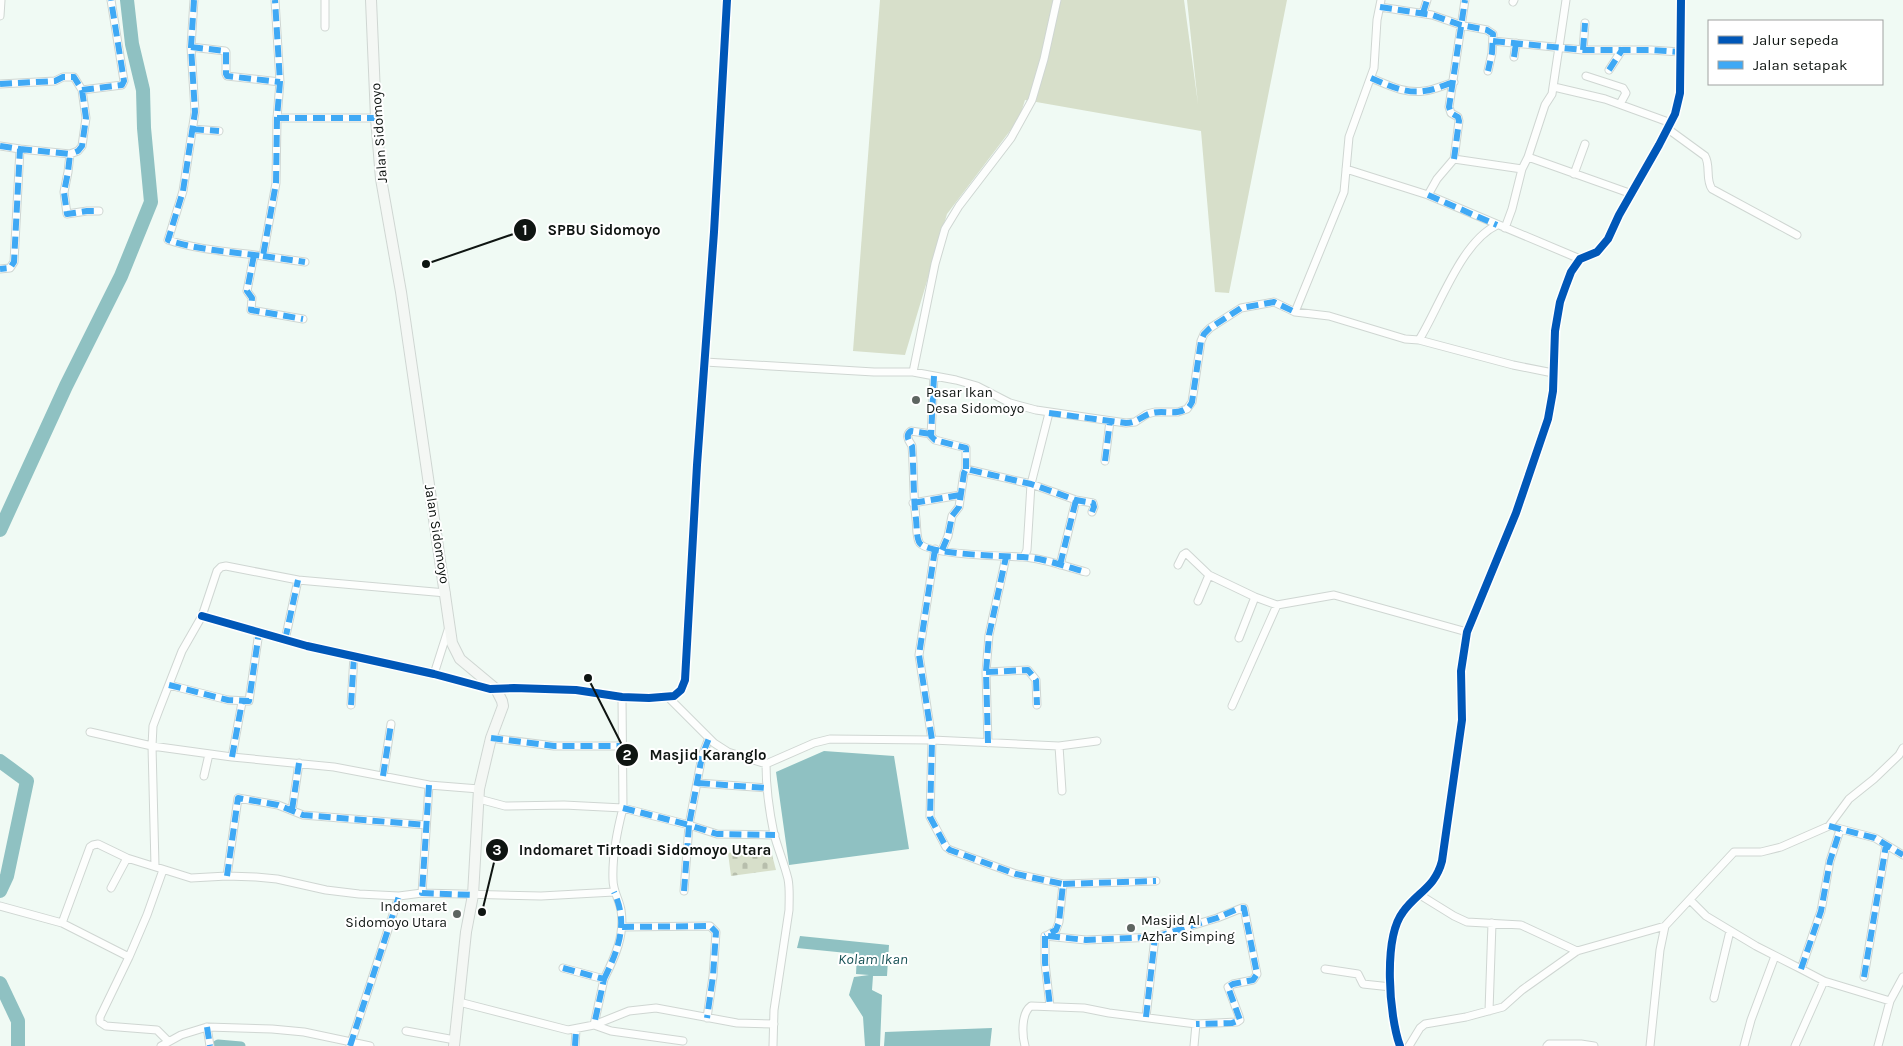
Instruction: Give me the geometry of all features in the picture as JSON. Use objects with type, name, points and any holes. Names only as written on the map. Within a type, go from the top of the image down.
[{"type":"main road","name":"Jalan Sidomoyo","points":[[371,0],[380,179],[401,292],[446,593],[449,627],[452,643],[460,659],[496,690]]},
{"type":"main road","points":[[455,1043],[466,932],[473,895],[479,794],[491,738],[503,706],[496,690]]},
{"type":"street","points":[[0,16],[1,0]]},
{"type":"street","points":[[82,90],[122,85],[124,81],[111,0]]},
{"type":"street","points":[[194,0],[191,47],[195,112],[183,191],[168,240],[179,244],[306,262]]},
{"type":"street","points":[[263,256],[276,194],[277,118],[280,82],[275,0]]},
{"type":"street","points":[[325,0],[325,27]]},
{"type":"street","points":[[202,616],[307,646],[434,674],[496,690],[514,688],[576,690],[622,697],[674,696],[681,690],[685,680],[727,0]]},
{"type":"street","points":[[913,372],[935,264],[945,229],[959,206],[1011,138],[1028,108],[1044,59],[1057,0]]},
{"type":"street","points":[[1423,14],[1427,0]]},
{"type":"street","points":[[1428,194],[1454,159],[1459,121],[1458,117],[1450,111],[1465,0]]},
{"type":"street","points":[[1504,228],[1512,209],[1522,169],[1554,87],[1566,0]]},
{"type":"street","points":[[1400,1046],[1394,1022],[1389,964],[1393,935],[1400,914],[1437,876],[1444,853],[1462,720],[1461,671],[1467,632],[1500,554],[1540,448],[1548,419],[1552,391],[1555,331],[1560,302],[1571,272],[1580,259],[1597,252],[1604,246],[1670,126],[1680,93],[1680,0]]},
{"type":"street","points":[[1295,312],[1341,202],[1349,137],[1374,68],[1380,4],[1488,30],[1493,34],[1493,41],[1488,71]]},
{"type":"street","points":[[1583,50],[1585,24]]},
{"type":"street","points":[[1493,41],[1583,50],[1680,52]]},
{"type":"street","points":[[1514,57],[1516,43]]},
{"type":"street","points":[[191,47],[225,50],[227,76],[280,82]]},
{"type":"street","points":[[1609,70],[1622,50]]},
{"type":"street","points":[[1586,76],[1624,88],[1626,93],[1620,104]]},
{"type":"street","points":[[0,84],[55,81],[63,77],[74,77],[82,90],[86,118],[83,143],[78,151],[70,154],[0,146]]},
{"type":"street","points":[[1371,78],[1398,89],[1418,91],[1454,82]]},
{"type":"street","points":[[1554,87],[1620,104],[1670,126],[1705,156],[1708,161],[1709,185],[1712,189],[1797,235]]},
{"type":"street","points":[[277,118],[376,118]]},
{"type":"street","points":[[192,129],[219,131]]},
{"type":"street","points":[[1574,174],[1585,144]]},
{"type":"street","points":[[0,269],[14,266],[20,149]]},
{"type":"street","points":[[70,154],[64,192],[67,214],[87,210],[99,211]]},
{"type":"street","points":[[1528,157],[1632,194]]},
{"type":"street","points":[[1454,159],[1522,169]]},
{"type":"street","points":[[1346,169],[1428,194],[1580,259]]},
{"type":"street","points":[[1419,340],[1469,249],[1482,234],[1497,225]]},
{"type":"street","points":[[254,255],[247,291],[252,298],[251,310],[303,319]]},
{"type":"street","points":[[705,362],[874,372],[913,372],[977,386],[1010,403],[1049,413],[1130,423],[1155,412],[1178,412],[1187,409],[1192,402],[1200,342],[1204,334],[1241,308],[1274,302],[1295,312],[1329,316],[1405,339],[1419,340],[1513,365],[1553,373]]},
{"type":"street","points":[[930,434],[934,376]]},
{"type":"street","points":[[1024,557],[1027,550],[1031,484],[1049,413]]},
{"type":"street","points":[[1105,461],[1110,421]]},
{"type":"street","points":[[1086,572],[1024,557],[938,550],[922,546],[914,503],[912,450],[911,444],[908,441],[908,435],[911,431],[930,434],[935,440],[966,448],[966,469],[959,507],[952,516],[948,536],[938,550],[919,654],[932,740],[930,817],[946,847],[1016,874],[1063,884],[1156,881]]},
{"type":"street","points":[[966,469],[1031,484],[1076,500],[1093,503],[1092,512]]},
{"type":"street","points":[[914,503],[960,495]]},
{"type":"street","points":[[1060,565],[1076,500]]},
{"type":"street","points":[[1178,565],[1183,554],[1186,553],[1209,575],[1277,606],[1334,596],[1467,632]]},
{"type":"street","points":[[988,743],[986,672],[992,618],[1006,557]]},
{"type":"street","points":[[155,866],[152,746],[154,726],[182,651],[202,616],[220,566],[298,580],[446,593]]},
{"type":"street","points":[[1198,601],[1209,575]]},
{"type":"street","points":[[285,640],[298,580]]},
{"type":"street","points":[[1239,638],[1254,597]]},
{"type":"street","points":[[1232,706],[1277,606]]},
{"type":"street","points":[[434,674],[449,627]]},
{"type":"street","points":[[169,685],[228,700],[249,701],[259,632]]},
{"type":"street","points":[[351,705],[354,656]]},
{"type":"street","points":[[986,672],[1028,670],[1036,680],[1037,706]]},
{"type":"street","points":[[667,696],[709,738],[728,752],[766,764],[822,740],[932,740],[1059,746],[1097,741]]},
{"type":"street","points":[[594,1026],[604,979],[615,957],[622,927],[620,908],[614,892],[613,860],[623,808],[622,697]]},
{"type":"street","points":[[232,757],[242,702]]},
{"type":"street","points":[[383,776],[391,724]]},
{"type":"street","points":[[90,732],[152,746],[232,757],[334,767],[479,794],[505,806],[564,805],[623,808],[717,834],[774,835]]},
{"type":"street","points":[[491,738],[554,746],[622,746]]},
{"type":"street","points":[[684,891],[689,825],[702,756],[709,738]]},
{"type":"street","points":[[1059,746],[1062,791]]},
{"type":"street","points":[[1650,1046],[1660,950],[1666,926],[1734,852],[1761,852],[1782,847],[1829,826],[1849,799],[1902,753]]},
{"type":"street","points":[[204,776],[208,754]]},
{"type":"street","points":[[292,810],[299,763]]},
{"type":"street","points":[[766,764],[766,788],[774,835],[788,879],[789,902],[773,1046]]},
{"type":"street","points":[[698,783],[766,788]]},
{"type":"street","points":[[422,893],[429,785]]},
{"type":"street","points":[[227,876],[238,798],[278,805],[303,815],[426,825]]},
{"type":"street","points":[[1829,826],[1875,838],[1903,855]]},
{"type":"street","points":[[1801,969],[1821,912],[1830,862],[1840,830]]},
{"type":"street","points":[[62,923],[88,851],[93,845],[98,844],[127,858],[191,878],[227,876],[277,879],[326,890],[359,894],[399,896],[422,893],[541,896],[614,892]]},
{"type":"street","points":[[1864,977],[1886,845]]},
{"type":"street","points":[[111,888],[127,858]]},
{"type":"street","points":[[163,870],[147,915],[129,958],[100,1017],[100,1022],[106,1026],[157,1030],[168,1041]]},
{"type":"street","points":[[1045,936],[1056,930],[1059,922],[1063,884]]},
{"type":"street","points":[[1420,894],[1467,922],[1525,926],[1577,951]]},
{"type":"street","points":[[350,1044],[399,896]]},
{"type":"street","points":[[1690,900],[1706,916],[1730,931],[1824,981],[1890,1001]]},
{"type":"street","points":[[0,906],[62,923],[129,958]]},
{"type":"street","points":[[1025,1046],[1023,1029],[1028,1008],[1032,1006],[1084,1008],[1196,1024],[1232,1024],[1240,1020],[1228,987],[1252,980],[1257,974],[1244,908],[1155,937],[1086,940],[1045,936]]},
{"type":"street","points":[[1490,1011],[1492,923]]},
{"type":"street","points":[[622,927],[710,926],[714,929],[716,932],[713,976],[707,1018]]},
{"type":"street","points":[[1409,1046],[1420,1028],[1425,1024],[1490,1011],[1504,1006],[1522,990],[1577,951],[1666,926]]},
{"type":"street","points":[[1714,998],[1730,931]]},
{"type":"street","points":[[1045,936],[1045,962],[1050,1006]]},
{"type":"street","points":[[1146,1017],[1155,937]]},
{"type":"street","points":[[1744,1046],[1751,1020],[1775,956]]},
{"type":"street","points":[[563,968],[604,979]]},
{"type":"street","points":[[1325,969],[1358,974],[1363,984],[1391,987]]},
{"type":"street","points":[[1878,1046],[1890,1001],[1903,977]]},
{"type":"street","points":[[1795,1046],[1824,981]]},
{"type":"street","points":[[459,1002],[560,1029],[576,1030],[594,1026],[629,1012],[656,1008],[737,1023],[774,1024]]},
{"type":"street","points":[[1194,1046],[1196,1024]]},
{"type":"street","points":[[594,1026],[611,1031],[683,1041]]},
{"type":"street","points":[[161,1046],[168,1041],[207,1029],[272,1028],[304,1032],[350,1044],[370,1046]]},
{"type":"street","points":[[207,1029],[210,1046]]},
{"type":"street","points":[[575,1046],[576,1030]]},
{"type":"street","points":[[406,1031],[455,1043]]},
{"type":"street","points":[[1547,1046],[1549,1044],[1580,1044],[1594,1046]]},
{"type":"green space","points":[[880,0],[1184,0],[1198,104],[1187,0],[1287,0],[1229,293],[1215,292],[1201,131],[1025,100],[1019,119],[947,214],[905,355],[853,351]]},
{"type":"green space","points":[[770,847],[776,870],[731,876],[728,853]]},
{"type":"water","points":[[824,751],[894,756],[909,849],[789,865],[776,772]]},
{"type":"water","name":"Kolam Ikan","points":[[800,936],[889,945],[887,976],[873,976],[872,990],[882,995],[880,1046],[865,1046],[863,1017],[849,995],[854,977],[869,975],[856,974],[857,954],[797,948]]},
{"type":"water","points":[[992,1028],[990,1046],[884,1046],[885,1032]]},
{"type":"waterway","points":[[0,530],[66,386],[121,276],[151,202],[144,128],[143,90],[132,44],[127,0]]},
{"type":"waterway","points":[[0,761],[27,781],[7,876],[0,891]]},
{"type":"waterway","points":[[0,983],[18,1021],[18,1046]]},
{"type":"waterway","points":[[215,1046],[218,1044],[241,1046]]},
{"type":"marked path","points":[[82,90],[122,85],[124,81],[111,0]]},
{"type":"marked path","points":[[194,0],[191,47],[195,112],[183,191],[168,240],[203,248],[263,256],[276,183],[277,118],[280,82],[275,0]]},
{"type":"marked path","points":[[1423,13],[1427,0]]},
{"type":"marked path","points":[[1454,159],[1459,121],[1458,117],[1451,113],[1449,107],[1465,0]]},
{"type":"marked path","points":[[1380,7],[1432,15],[1461,25],[1487,30],[1493,34],[1492,53],[1488,71]]},
{"type":"marked path","points":[[1583,50],[1585,23]]},
{"type":"marked path","points":[[1493,41],[1583,50],[1680,52]]},
{"type":"marked path","points":[[1514,57],[1516,43]]},
{"type":"marked path","points":[[191,47],[225,51],[227,76],[280,82]]},
{"type":"marked path","points":[[1609,70],[1622,50]]},
{"type":"marked path","points":[[0,84],[55,81],[63,77],[74,77],[82,90],[86,118],[82,146],[78,151],[70,154]]},
{"type":"marked path","points":[[1371,78],[1397,88],[1417,92],[1432,90],[1454,82]]},
{"type":"marked path","points":[[277,118],[376,118]]},
{"type":"marked path","points":[[192,129],[219,131]]},
{"type":"marked path","points":[[0,146],[20,149],[14,262],[10,268],[0,269]]},
{"type":"marked path","points":[[20,149],[70,154],[64,192],[67,214],[99,211]]},
{"type":"marked path","points":[[1428,195],[1497,225]]},
{"type":"marked path","points":[[254,255],[247,291],[252,298],[251,310],[303,319]]},
{"type":"marked path","points":[[263,256],[305,262]]},
{"type":"marked path","points":[[1049,413],[1126,423],[1133,422],[1152,413],[1185,410],[1192,402],[1201,341],[1204,334],[1210,328],[1241,308],[1274,302],[1295,312]]},
{"type":"marked path","points":[[934,376],[931,436],[935,440],[966,448],[966,469]]},
{"type":"marked path","points":[[1105,461],[1110,421]]},
{"type":"marked path","points":[[931,434],[911,431],[908,435],[912,446],[914,501],[919,542],[935,550],[1031,558],[1086,572]]},
{"type":"marked path","points":[[942,550],[948,536],[952,516],[959,507],[966,469],[1031,484],[1076,500],[1093,503],[1092,512]]},
{"type":"marked path","points":[[913,503],[960,495]]},
{"type":"marked path","points":[[1060,565],[1076,500]]},
{"type":"marked path","points":[[935,549],[919,655],[932,740],[930,817],[946,847],[950,850],[1016,874],[1063,884],[1059,922],[1056,930],[1045,936]]},
{"type":"marked path","points":[[988,743],[986,672],[989,635],[1006,557]]},
{"type":"marked path","points":[[285,640],[298,580]]},
{"type":"marked path","points":[[169,685],[228,700],[249,701],[259,632]]},
{"type":"marked path","points":[[351,705],[354,656]]},
{"type":"marked path","points":[[986,672],[1028,670],[1036,680],[1037,705]]},
{"type":"marked path","points":[[232,757],[242,702]]},
{"type":"marked path","points":[[383,776],[391,724]]},
{"type":"marked path","points":[[491,738],[554,746],[622,746]]},
{"type":"marked path","points":[[623,808],[689,825],[702,756],[709,738]]},
{"type":"marked path","points":[[292,810],[299,763]]},
{"type":"marked path","points":[[698,783],[766,788]]},
{"type":"marked path","points":[[429,785],[422,893],[473,895]]},
{"type":"marked path","points":[[227,876],[238,798],[278,805],[303,815],[426,825]]},
{"type":"marked path","points":[[684,891],[689,825],[717,834],[775,835]]},
{"type":"marked path","points":[[1829,826],[1875,838],[1903,855]]},
{"type":"marked path","points":[[1801,969],[1821,911],[1830,861],[1840,830]]},
{"type":"marked path","points":[[1864,977],[1886,845]]},
{"type":"marked path","points":[[1063,884],[1156,881]]},
{"type":"marked path","points":[[604,979],[614,958],[620,937],[621,915],[614,892]]},
{"type":"marked path","points":[[350,1046],[399,896]]},
{"type":"marked path","points":[[1048,936],[1086,940],[1155,937],[1244,908],[1257,974],[1253,980],[1233,984],[1228,987],[1240,1020],[1232,1023],[1196,1024]]},
{"type":"marked path","points":[[622,927],[710,926],[716,932],[713,976],[707,1018]]},
{"type":"marked path","points":[[1045,936],[1045,963],[1050,1006]]},
{"type":"marked path","points":[[1146,1017],[1155,937]]},
{"type":"marked path","points":[[563,968],[604,979],[594,1025]]},
{"type":"marked path","points":[[207,1027],[210,1046]]},
{"type":"marked path","points":[[575,1046],[576,1030]]},
{"type":"cycle path","points":[[202,616],[307,646],[434,674],[490,689],[576,690],[622,697],[649,698],[674,696],[681,690],[685,680],[727,0]]},
{"type":"cycle path","points":[[1400,1046],[1393,1016],[1390,958],[1397,924],[1403,912],[1435,878],[1442,861],[1462,720],[1461,671],[1467,632],[1516,513],[1548,419],[1553,391],[1555,331],[1560,302],[1571,272],[1580,259],[1597,252],[1608,239],[1619,215],[1675,114],[1680,93],[1681,0]]},
{"type":"place","name":"SPBU Sidomoyo","points":[[426,264]]},
{"type":"place","name":"Pasar Ikan Desa Sidomoyo","points":[[916,400]]},
{"type":"place","name":"Masjid Karanglo","points":[[588,678]]},
{"type":"place","name":"Indomaret Tirtoadi Sidomoyo Utara","points":[[482,912]]},
{"type":"place","name":"Indomaret Sidomoyo Utara","points":[[457,914]]},
{"type":"place","name":"Masjid Al Azhar Simping","points":[[1131,928]]}]
